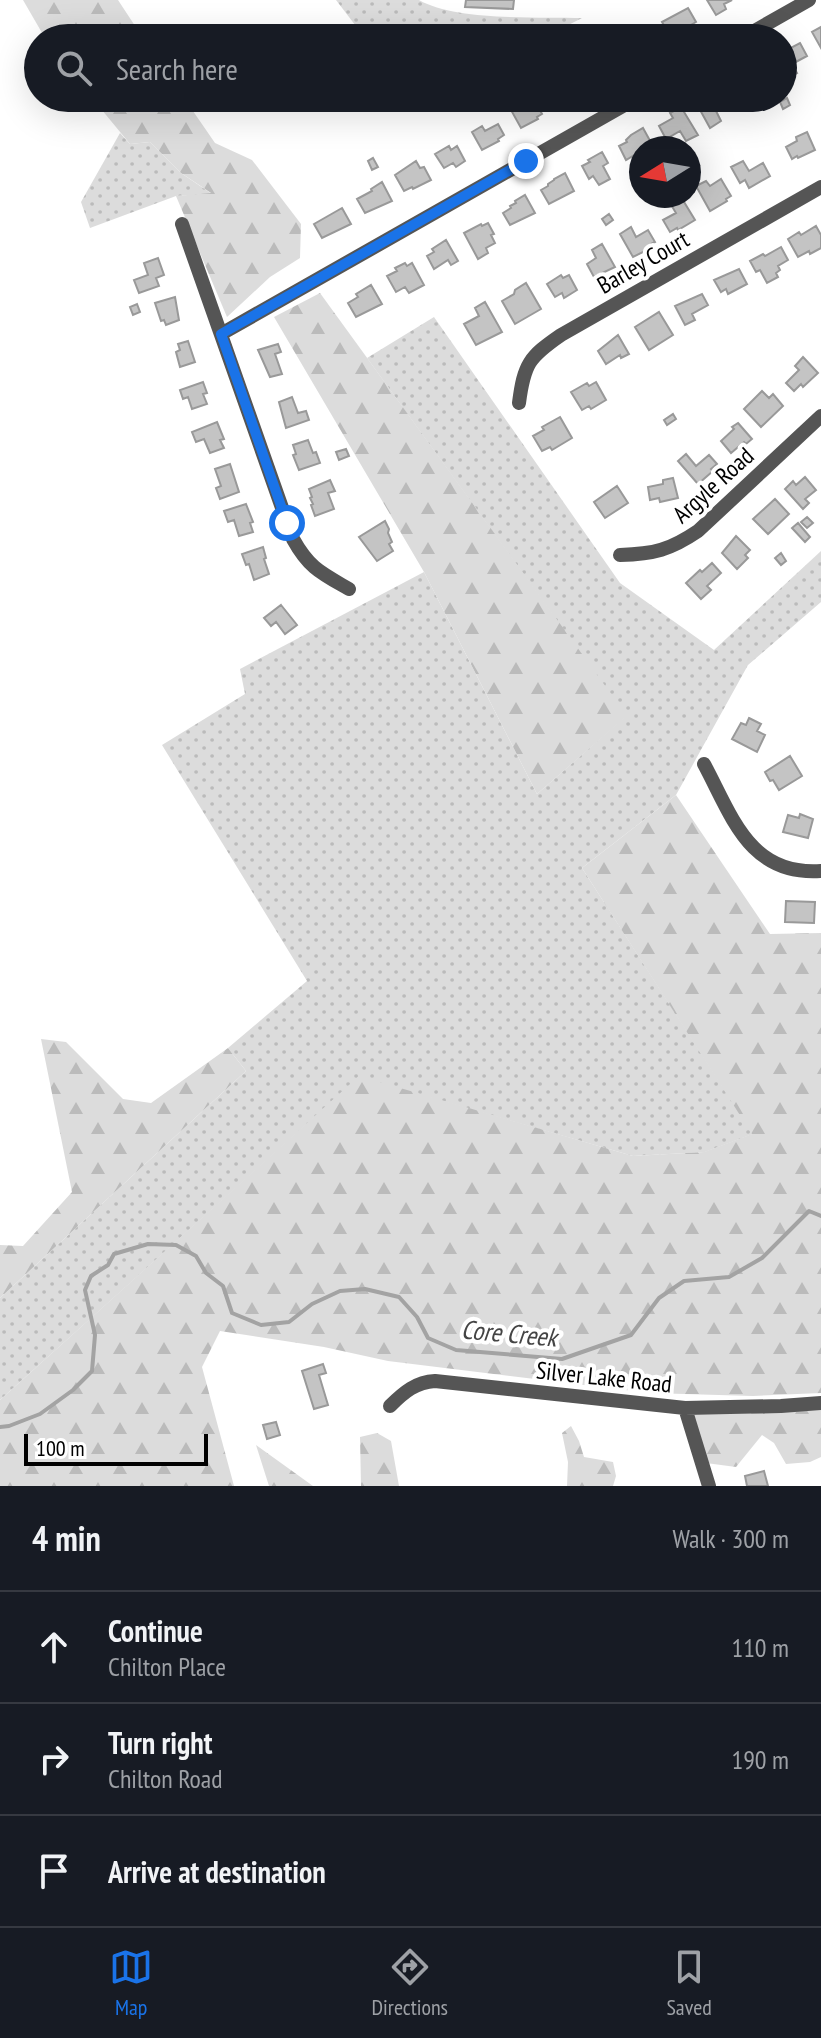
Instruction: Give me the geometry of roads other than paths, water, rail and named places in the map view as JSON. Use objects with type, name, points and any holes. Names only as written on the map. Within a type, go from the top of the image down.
[{"type":"street","points":[[767,24],[809,0]]},
{"type":"street","points":[[221,334],[612,112]]},
{"type":"street","name":"Barley Court","points":[[519,403],[526,366],[561,335],[821,187]]},
{"type":"street","points":[[182,224],[293,539],[309,563],[349,589]]},
{"type":"street","name":"Argyle Road","points":[[620,555],[664,550],[698,531],[821,416]]},
{"type":"street","points":[[704,764],[753,849],[769,861],[787,868],[821,871]]},
{"type":"street","name":"Silver Lake Road","points":[[390,1406],[408,1389],[435,1381],[685,1408],[821,1403]]},
{"type":"street","points":[[685,1408],[709,1486]]},
{"type":"waterway","name":"Core Creek","points":[[0,1427],[40,1414],[73,1390],[92,1371],[95,1335],[85,1290],[91,1276],[108,1265],[114,1254],[148,1244],[176,1245],[196,1256],[206,1273],[223,1286],[232,1313],[261,1325],[289,1322],[312,1304],[340,1291],[365,1289],[399,1297],[417,1317],[428,1338],[456,1350],[562,1359],[631,1335],[659,1298],[684,1281],[729,1277],[762,1258],[809,1211],[821,1216]]}]
